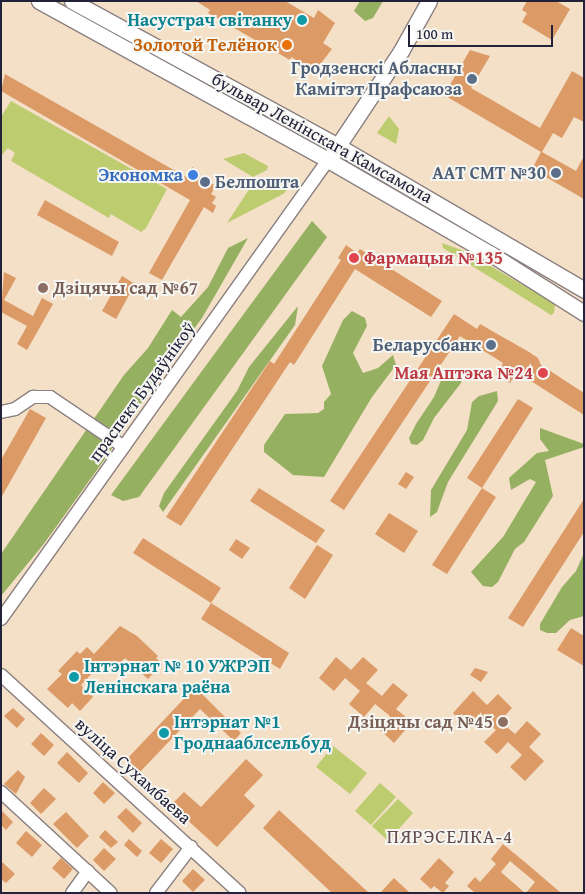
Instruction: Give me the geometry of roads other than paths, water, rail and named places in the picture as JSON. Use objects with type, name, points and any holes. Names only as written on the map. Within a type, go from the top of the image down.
[{"type":"main road","name":"бульвар Ленінскага Камсамола","points":[[39,1],[328,160],[490,254],[584,313]]},
{"type":"main road","name":"бульвар Ленінскага Камсамола","points":[[72,1],[338,146],[584,290]]},
{"type":"main road","points":[[328,160],[401,51],[429,1]]},
{"type":"street","name":"праспект Будаўнікоў","points":[[1,619],[328,160]]},
{"type":"street","points":[[1,412],[14,409],[32,397],[50,397],[124,447]]},
{"type":"street","name":"вуліца Сухамбаева","points":[[1,675],[240,893]]},
{"type":"street","points":[[1,792],[111,893]]},
{"type":"street","points":[[156,893],[191,847]]},
{"type":"street","points":[[72,893],[88,871]]},
{"type":"place","name":"Насустрач світанку","points":[[302,20]]},
{"type":"place","name":"Золотой Телёнок","points":[[287,45]]},
{"type":"place","name":"Гродзенскі Абласны Камітэт Прафсаюза","points":[[472,79]]},
{"type":"place","name":"ААТ СМТ №30","points":[[556,173]]},
{"type":"place","name":"Экономка","points":[[193,175]]},
{"type":"place","name":"Белпошта","points":[[205,182]]},
{"type":"place","name":"Фармацыя №135","points":[[354,258]]},
{"type":"place","name":"Дзіцячы сад №67","points":[[43,288]]},
{"type":"place","name":"Беларусбанк","points":[[491,345]]},
{"type":"place","name":"Мая Аптэка №24","points":[[543,373]]},
{"type":"place","name":"Інтэрнат № 10 УЖРЭП Ленінскага раёна","points":[[74,677]]},
{"type":"place","name":"Дзіцячы сад №45","points":[[503,722]]},
{"type":"place","name":"Інтэрнат №1 Гроднааблсельбуд","points":[[164,733]]},
{"type":"district","name":"ПЯРЭСЕЛКА-4","points":[[450,837]]}]
